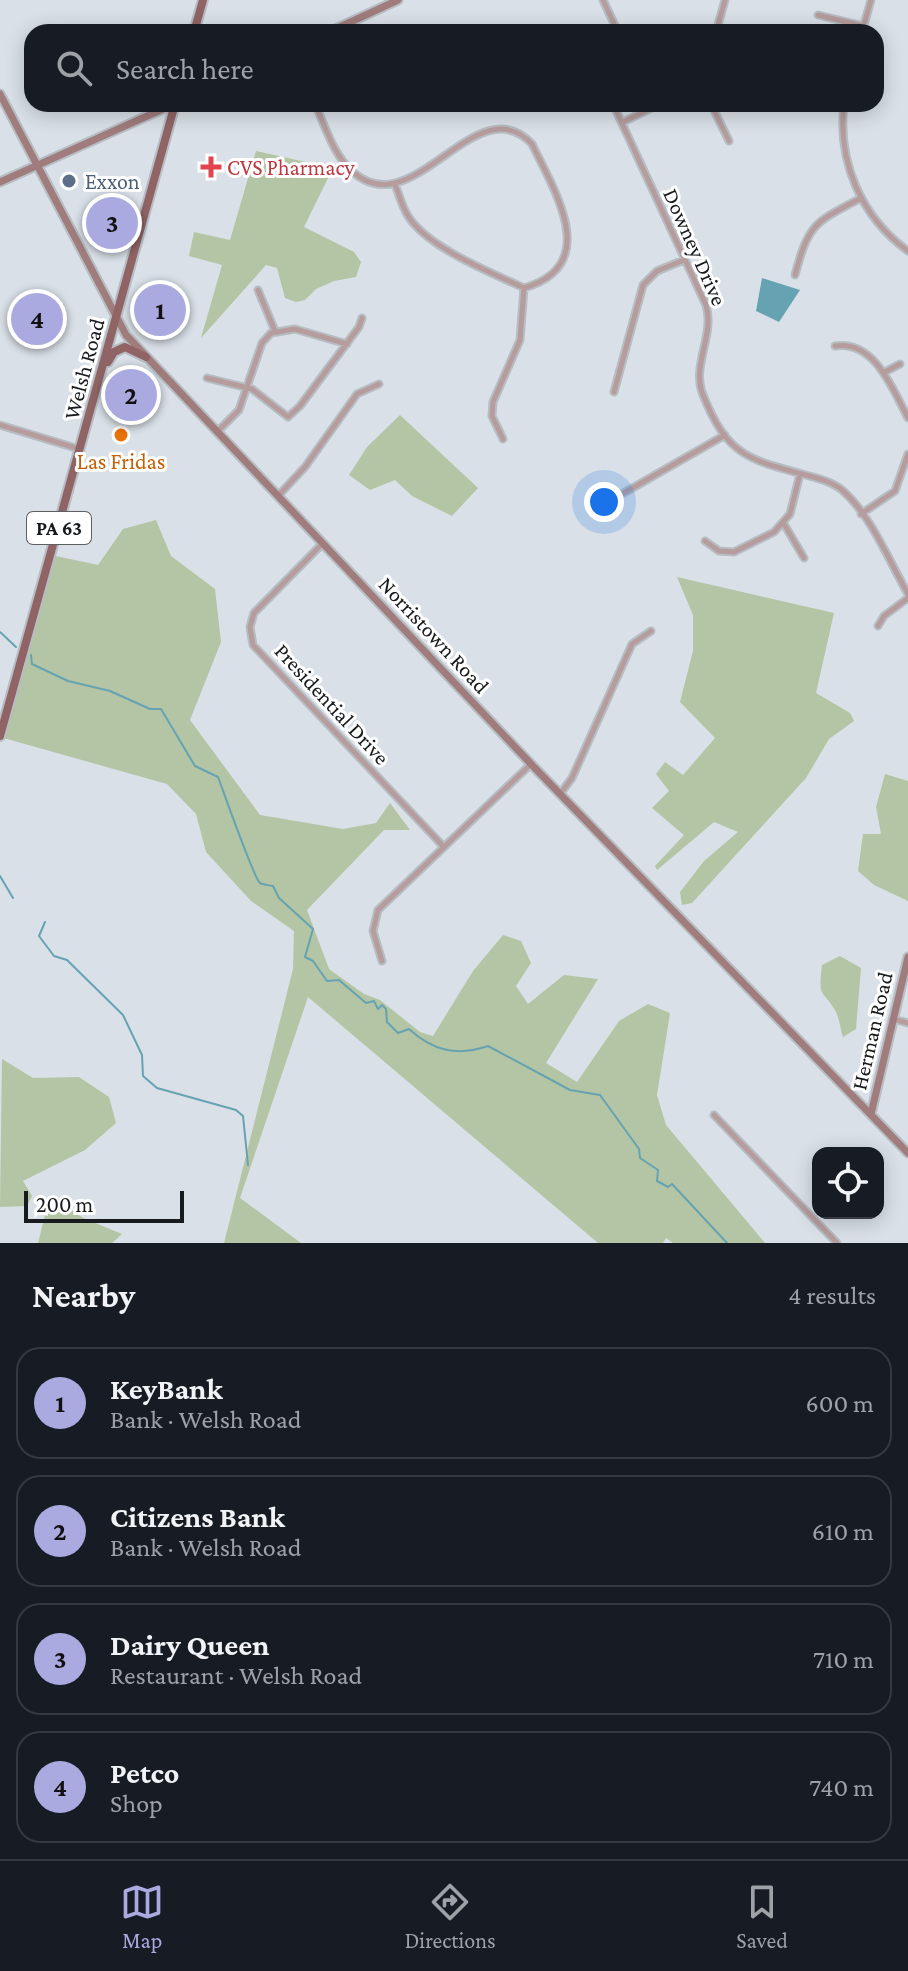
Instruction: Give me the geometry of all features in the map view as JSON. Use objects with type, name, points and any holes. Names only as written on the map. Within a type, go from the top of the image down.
[{"type":"main road","points":[[196,24],[203,0]]},
{"type":"main road","points":[[346,24],[398,0]]},
{"type":"main road","name":"Norristown Road","points":[[0,94],[115,320],[146,357],[531,764],[908,1153]]},
{"type":"main road","points":[[0,182],[156,112]]},
{"type":"main road","name":"Welsh Road","points":[[0,736],[172,112]]},
{"type":"main road","points":[[96,393],[114,352],[132,348],[146,357]]},
{"type":"main road","name":"Herman Road","points":[[871,1114],[908,957]]},
{"type":"street","points":[[603,0],[614,24]]},
{"type":"street","points":[[718,24],[725,0]]},
{"type":"street","points":[[864,24],[871,0]]},
{"type":"street","points":[[818,15],[847,24]]},
{"type":"street","points":[[319,112],[343,162],[352,171],[363,179],[395,184],[417,174],[487,129],[511,127],[523,134],[532,144],[567,218],[568,236],[557,272],[544,282],[524,288],[428,237],[404,210],[395,184]]},
{"type":"street","name":"Downey Drive","points":[[617,112],[710,322],[700,385],[725,435],[751,461],[834,484],[861,514],[908,596]]},
{"type":"street","points":[[623,122],[644,112]]},
{"type":"street","points":[[715,112],[729,141]]},
{"type":"street","points":[[844,112],[845,150],[861,198],[880,227],[908,251]]},
{"type":"street","points":[[795,275],[804,243],[814,225],[861,198]]},
{"type":"street","points":[[614,392],[643,285],[657,271],[684,260]]},
{"type":"street","points":[[503,439],[492,416],[493,402],[520,340],[524,288]]},
{"type":"street","points":[[258,290],[275,331]]},
{"type":"street","points":[[207,378],[248,388],[288,417],[300,406],[347,344],[362,318]]},
{"type":"street","points":[[217,432],[239,410],[262,343],[275,331],[295,329],[347,344]]},
{"type":"street","points":[[835,346],[862,351],[883,373],[908,418]]},
{"type":"street","points":[[883,373],[900,364]]},
{"type":"street","points":[[278,496],[305,467],[357,394],[379,384]]},
{"type":"street","points":[[0,425],[81,450]]},
{"type":"street","points":[[622,494],[725,435]]},
{"type":"street","points":[[861,514],[895,491],[908,454]]},
{"type":"street","points":[[705,541],[719,551],[734,552],[784,524],[800,474]]},
{"type":"street","points":[[784,524],[804,558]]},
{"type":"street","name":"Presidential Drive","points":[[323,543],[254,613],[250,627],[253,645],[443,846]]},
{"type":"street","points":[[878,626],[884,616],[908,596]]},
{"type":"street","points":[[560,794],[572,778],[632,644],[651,631]]},
{"type":"street","points":[[382,961],[373,931],[375,916],[384,903],[531,764]]},
{"type":"street","points":[[893,1019],[908,1023]]},
{"type":"street","points":[[714,1115],[837,1243]]},
{"type":"green space","points":[[256,151],[333,168],[304,227],[354,252],[361,262],[356,277],[334,281],[316,289],[305,300],[296,302],[285,298],[277,268],[266,265],[201,338],[222,265],[189,256],[194,232],[230,240]]},
{"type":"green space","points":[[400,415],[478,488],[452,516],[412,496],[395,480],[370,490],[349,475],[367,447]]},
{"type":"green space","points":[[156,520],[171,556],[215,589],[221,642],[190,720],[260,815],[343,829],[376,823],[390,803],[410,830],[384,830],[307,910],[329,969],[364,994],[380,1000],[420,1032],[433,1036],[473,971],[503,935],[521,941],[531,963],[516,986],[528,1004],[564,975],[598,979],[546,1063],[577,1082],[619,1021],[648,1004],[670,1013],[657,1095],[666,1125],[765,1243],[673,1243],[666,1238],[663,1243],[598,1243],[308,997],[240,1198],[301,1243],[224,1243],[293,969],[294,931],[251,901],[206,852],[196,814],[167,784],[0,737],[51,555],[98,565],[123,529]]},
{"type":"green space","points":[[677,577],[834,613],[816,693],[850,713],[854,721],[829,739],[806,778],[692,903],[682,905],[680,892],[704,861],[738,832],[714,822],[657,870],[655,866],[684,835],[652,808],[669,791],[656,774],[665,762],[683,775],[715,738],[680,702],[693,651],[693,615]]},
{"type":"green space","points":[[885,774],[908,781],[908,901],[874,885],[858,871],[863,834],[881,834],[876,807]]},
{"type":"green space","points":[[840,956],[861,968],[856,1029],[843,1037],[837,1015],[822,993],[821,984],[822,965]]},
{"type":"green space","points":[[2,1059],[33,1078],[79,1077],[109,1097],[116,1123],[85,1150],[23,1181],[32,1196],[27,1206],[0,1207]]},
{"type":"green space","points":[[50,1195],[83,1218],[122,1234],[112,1243],[38,1243]]},
{"type":"water","points":[[762,278],[800,290],[779,322],[756,311]]},
{"type":"waterway","points":[[0,632],[16,647]]},
{"type":"waterway","points":[[31,655],[32,664],[68,681],[110,691],[150,709],[161,709],[195,766],[218,777],[260,883],[273,886],[279,898],[313,929],[305,957],[313,961],[327,981],[339,980],[366,1003],[374,1001],[378,1009],[382,1005],[386,1009],[387,1022],[398,1033],[409,1029],[445,1050],[465,1051],[488,1046],[570,1090],[600,1095],[639,1149],[640,1158],[658,1170],[657,1181],[668,1187],[672,1184],[727,1243]]},
{"type":"waterway","points":[[0,876],[13,898]]},
{"type":"waterway","points":[[45,922],[39,936],[54,956],[67,960],[123,1015],[142,1055],[143,1076],[157,1088],[236,1110],[243,1116],[248,1165]]},
{"type":"place","name":"CVS Pharmacy","points":[[211,167]]},
{"type":"place","name":"Exxon","points":[[69,181]]},
{"type":"place","name":"Dairy Queen","points":[[112,223]]},
{"type":"place","name":"KeyBank","points":[[160,310]]},
{"type":"place","name":"Petco","points":[[37,319]]},
{"type":"place","name":"Citizens Bank","points":[[131,395]]},
{"type":"place","name":"Las Fridas","points":[[121,435]]}]
